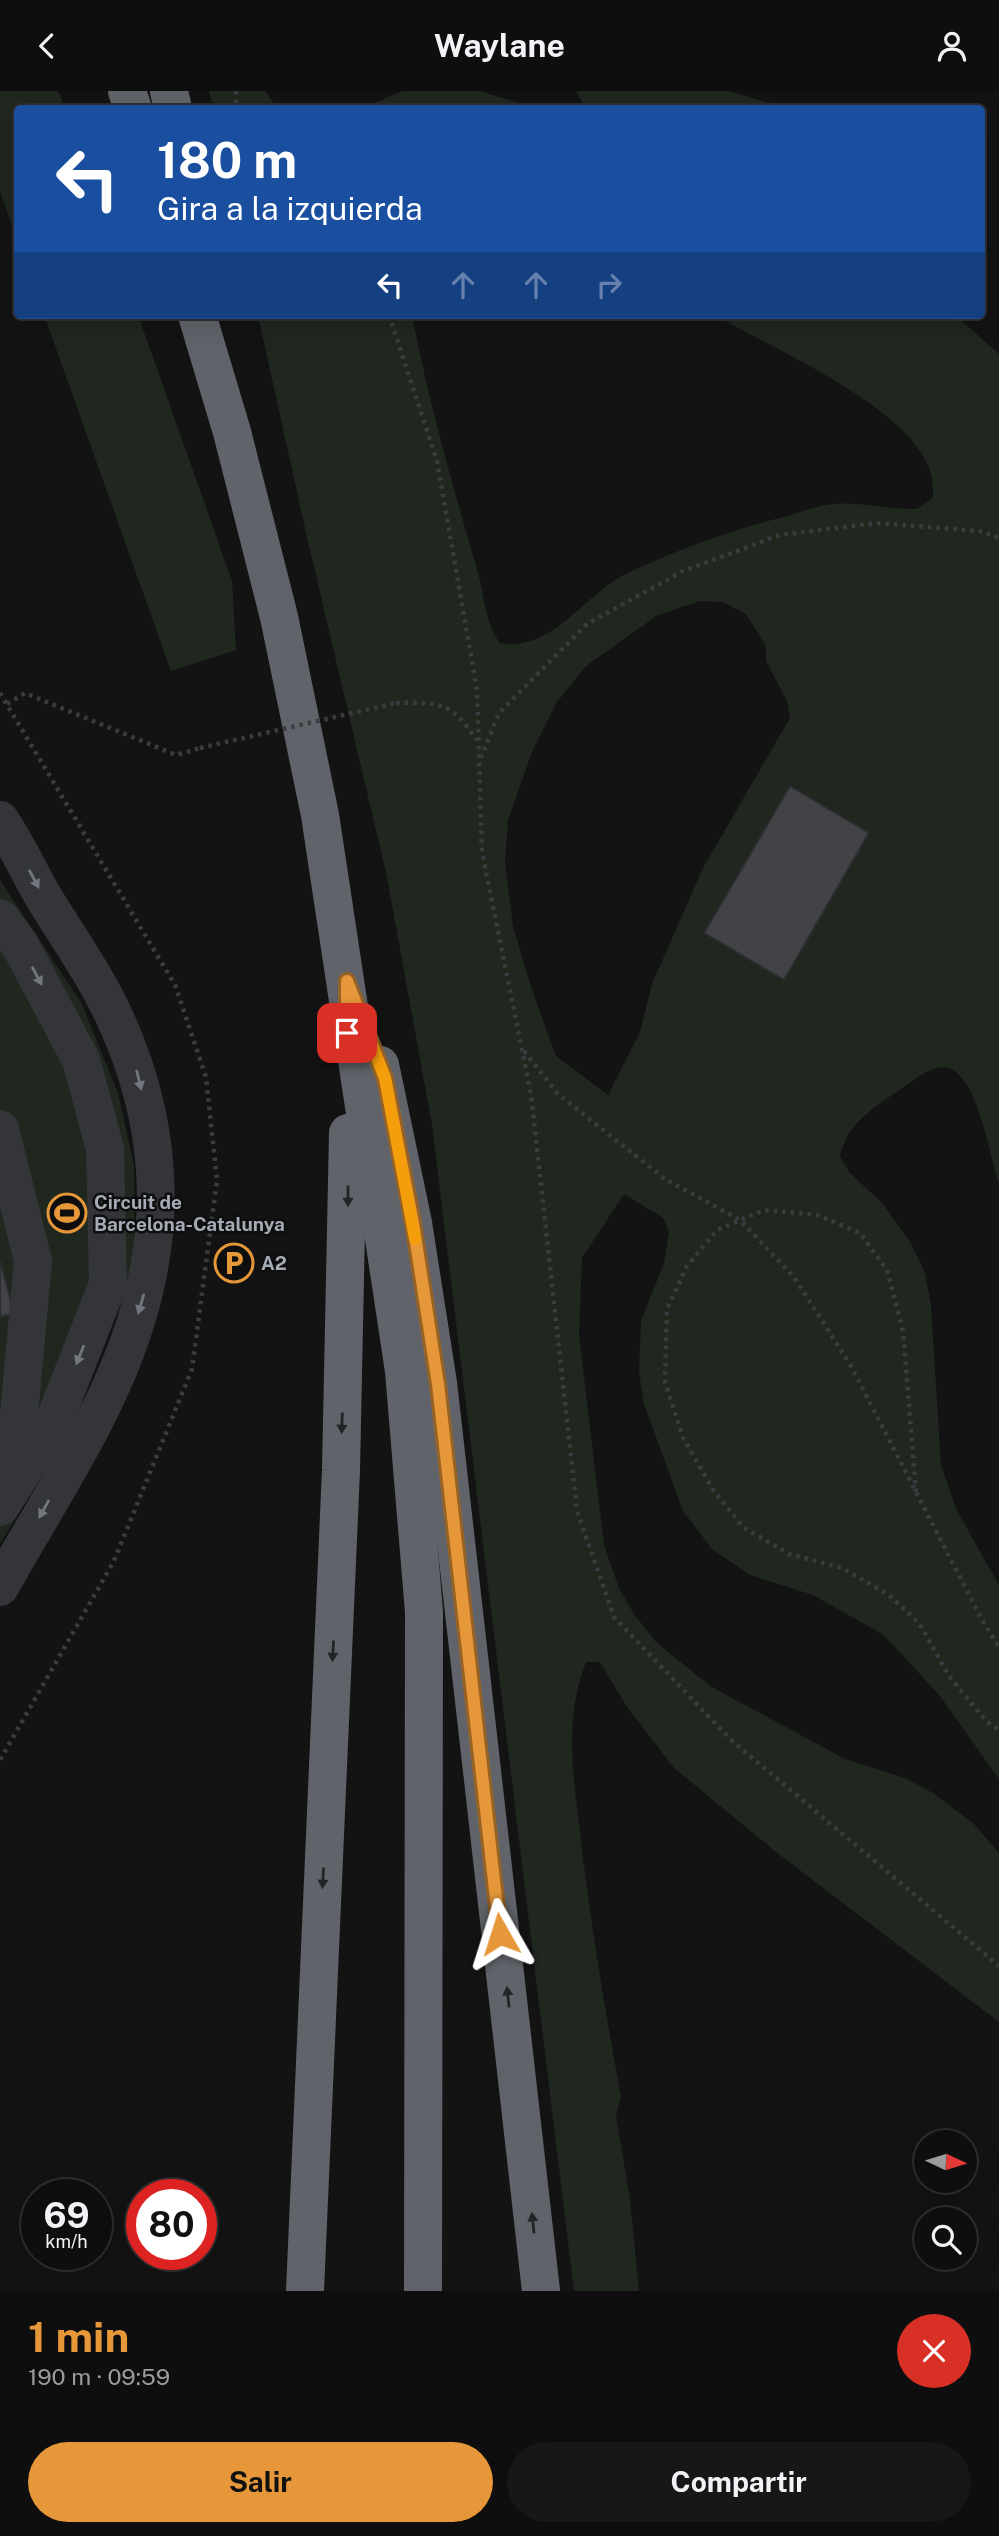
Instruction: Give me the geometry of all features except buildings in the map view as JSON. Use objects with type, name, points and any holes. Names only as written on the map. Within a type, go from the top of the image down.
[{"type":"highway","points":[[198,319],[232,432],[282,630],[320,815],[404,1371],[424,1612],[422,2291]]},
{"type":"highway","points":[[218,319],[232,432]]},
{"type":"highway","points":[[305,2291],[341,1470],[348,1218],[347,981]]},
{"type":"highway","points":[[347,981],[385,1078],[413,1223],[438,1384],[541,2291]]},
{"type":"street","points":[[0,820],[113,1015],[132,1059],[151,1136],[159,1201],[151,1270],[135,1326],[110,1386],[0,1587]]},
{"type":"street","points":[[0,918],[20,945],[82,1060],[105,1149],[108,1284],[53,1424],[0,1507]]},
{"type":"street","points":[[0,1129],[33,1261],[19,1415],[0,1455]]},
{"type":"path","points":[[390,319],[437,461],[477,690],[482,852],[531,1094],[578,1511],[614,1617],[730,1739],[999,1966]]},
{"type":"path","points":[[479,762],[499,713],[587,624],[683,571],[780,535],[876,523],[979,531],[999,538]]},
{"type":"path","points":[[7,703],[25,694],[176,755],[396,703],[433,702],[458,713],[478,741]]},
{"type":"path","points":[[522,1048],[558,1094],[665,1178],[740,1220],[794,1277],[851,1366],[999,1647]]},
{"type":"path","points":[[916,1492],[903,1331],[887,1270],[860,1233],[817,1216],[764,1210],[717,1230],[687,1266],[667,1309],[665,1382],[683,1438],[713,1491],[743,1527],[789,1554],[842,1568],[889,1595],[919,1623],[948,1676],[986,1721],[999,1730]]},
{"type":"shaded area","points":[[0,91],[58,91],[64,105],[14,105],[14,231],[0,191]]},
{"type":"shaded area","points":[[209,91],[265,91],[275,105],[212,105]]},
{"type":"shaded area","points":[[403,91],[479,91],[526,105],[370,105]]},
{"type":"shaded area","points":[[576,91],[728,91],[777,105],[583,105]]},
{"type":"shaded area","points":[[45,319],[139,319],[232,581],[236,650],[171,671]]},
{"type":"shaded area","points":[[259,319],[413,319],[434,413],[488,618],[500,643],[536,639],[552,631],[610,583],[626,574],[725,534],[816,507],[852,504],[917,509],[932,499],[930,470],[913,442],[885,415],[813,368],[723,319],[960,319],[999,354],[999,1183],[972,1094],[962,1078],[951,1069],[937,1068],[926,1072],[868,1112],[848,1135],[840,1156],[849,1172],[883,1204],[911,1243],[925,1273],[931,1304],[941,1465],[956,1509],[999,1585],[999,1779],[940,1696],[884,1635],[813,1595],[750,1575],[712,1549],[683,1511],[644,1404],[639,1372],[641,1321],[664,1263],[669,1232],[663,1218],[624,1194],[582,1258],[579,1335],[604,1545],[619,1588],[634,1614],[656,1642],[710,1686],[845,1759],[905,1778],[933,1793],[974,1824],[999,1853],[999,2022],[776,1852],[674,1768],[625,1704],[600,1662],[586,1662],[574,1708],[572,1755],[586,1881],[621,2097],[616,2116],[630,2199],[639,2291],[574,2291],[432,1125],[387,877]],"holes":[[[700,601],[723,602],[746,614],[766,646],[766,661],[788,703],[790,718],[703,868],[652,984],[640,1032],[608,1095],[556,1056],[513,926],[505,862],[508,820],[532,752],[557,702],[586,666],[658,615]]]},
{"type":"shaded area","name":"Circuit de Barcelona-Catalunya","points":[[0,880],[82,1004],[118,1093],[134,1165],[135,1261],[72,1425],[0,1544]]},
{"type":"slow traffic","points":[[370,1040],[385,1078],[415,1239]]},
{"type":"place","name":"Circuit de Barcelona-Catalunya","points":[[67,1213]]},
{"type":"place","name":"A2","points":[[234,1263]]},
{"type":"route","points":[[347,1033],[347,981],[385,1078],[413,1223],[438,1384],[500,1934]]}]
